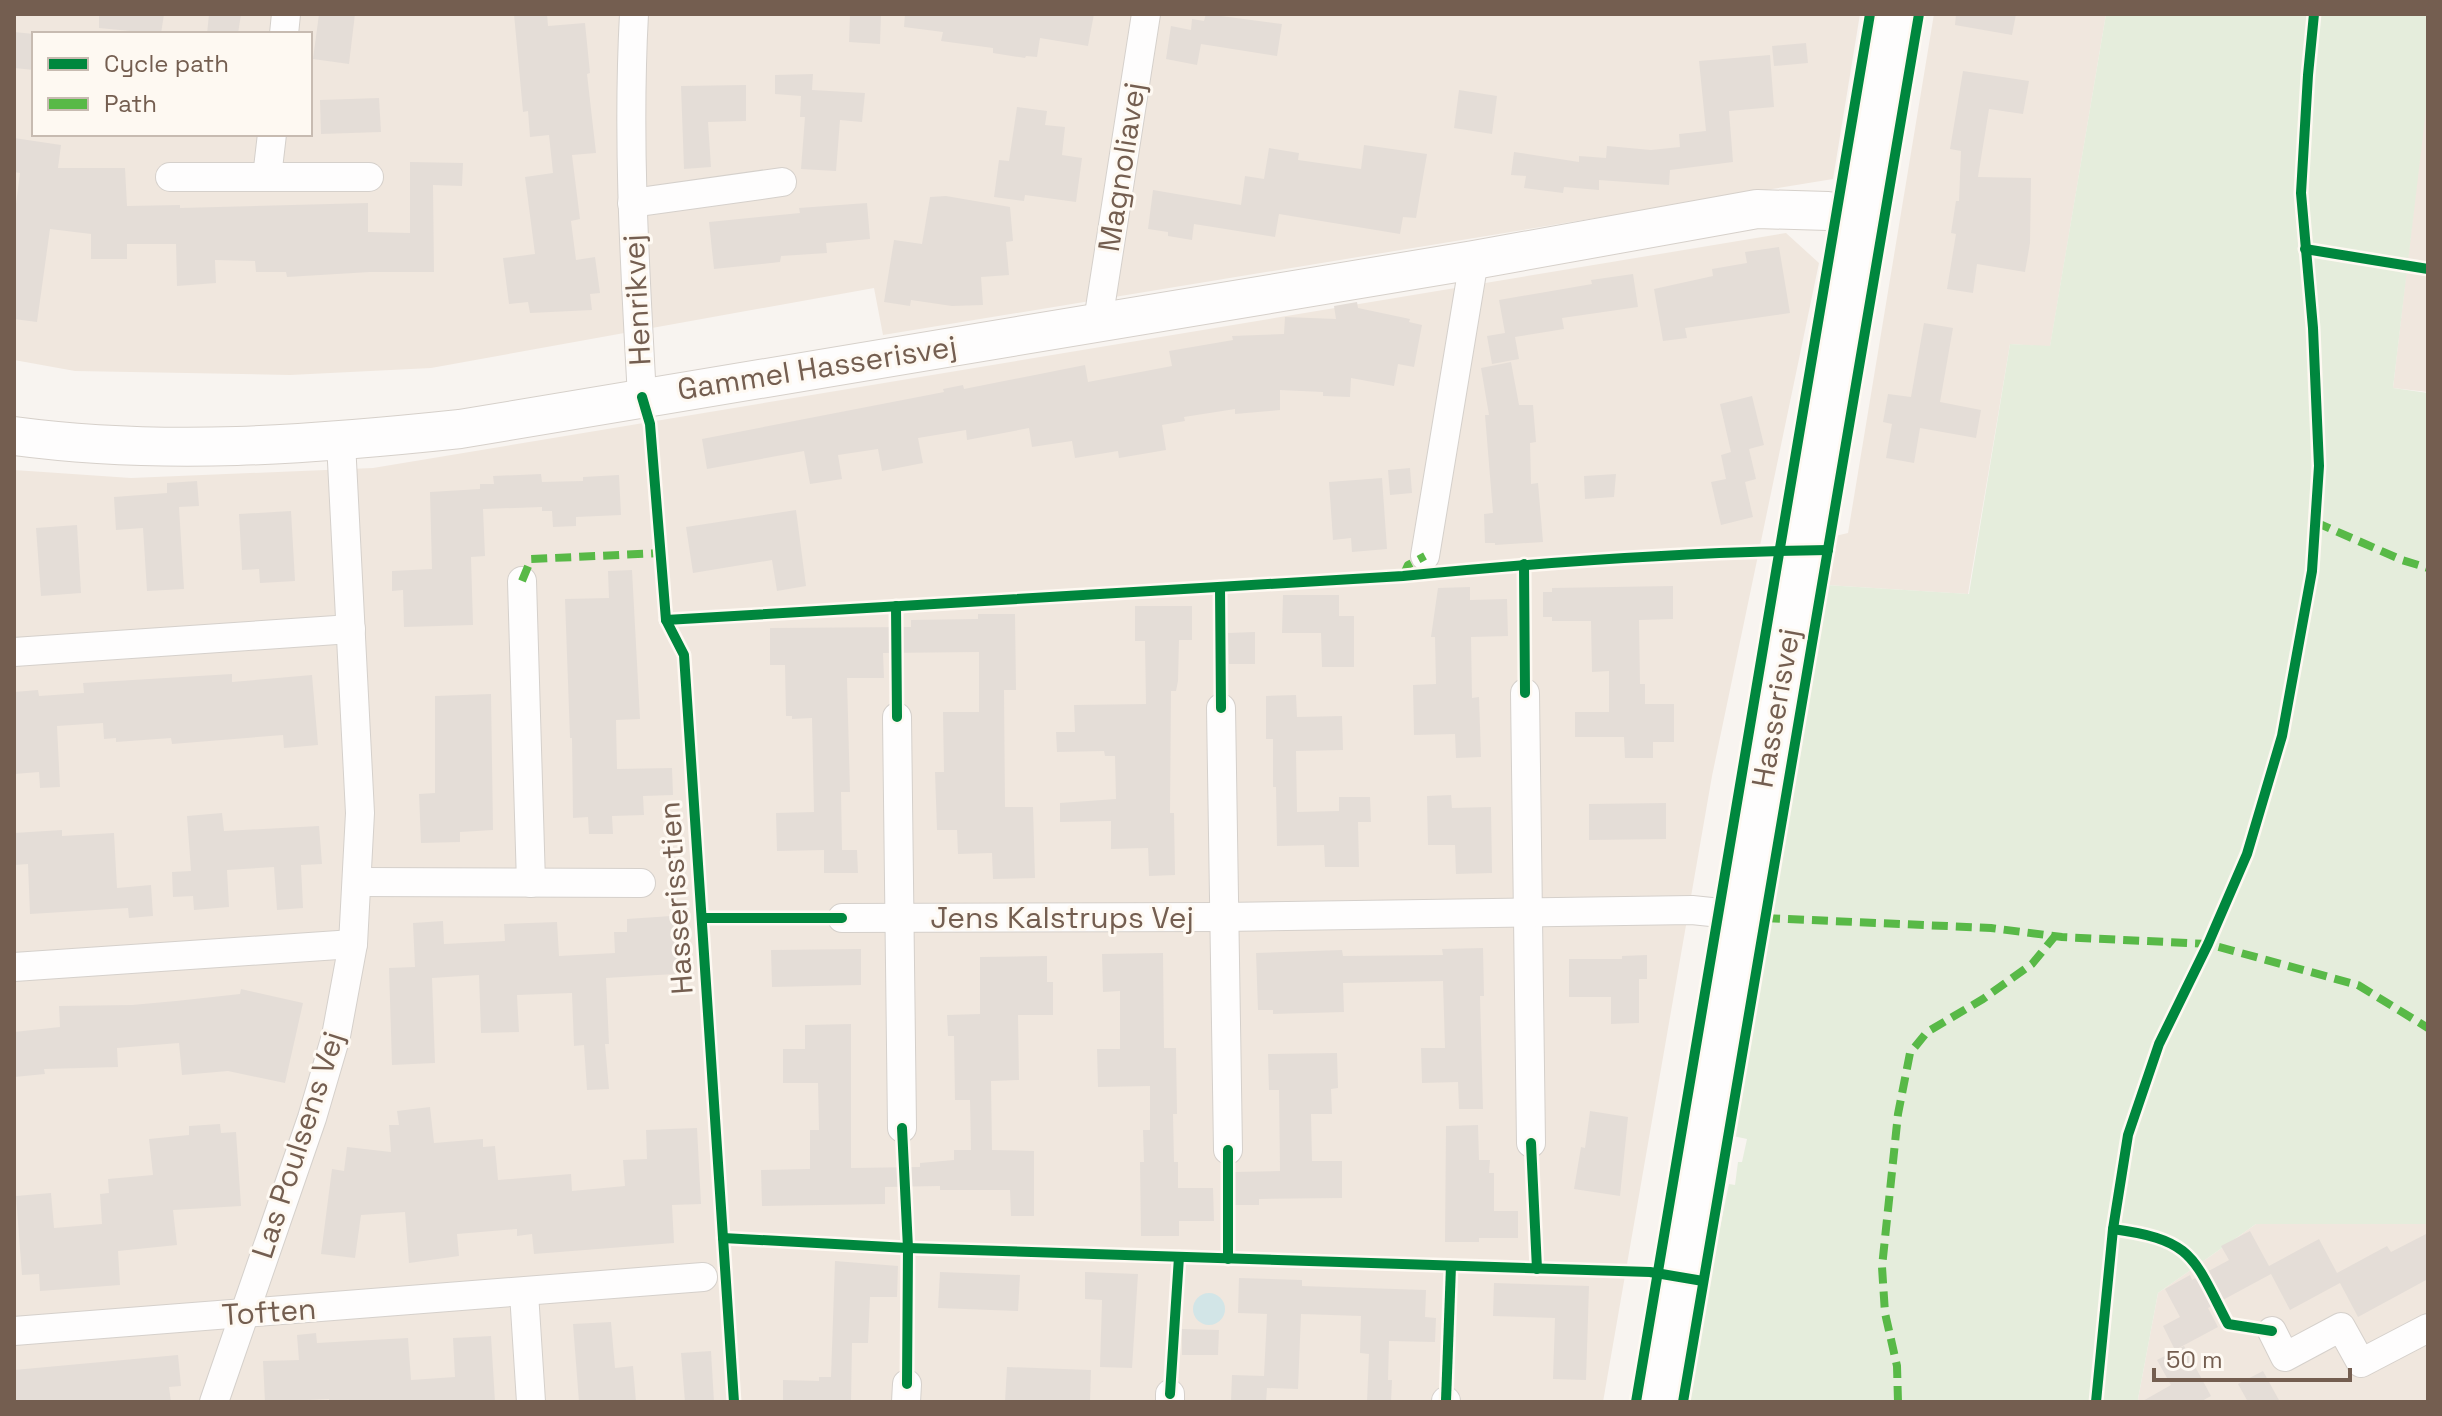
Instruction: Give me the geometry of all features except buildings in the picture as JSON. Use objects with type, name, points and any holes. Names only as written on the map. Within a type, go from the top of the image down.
[{"type":"street","name":"Henrikvej","points":[[634,14],[631,64],[632,203],[642,397]]},
{"type":"street","name":"Magnoliavej","points":[[1098,321],[1146,14]]},
{"type":"street","name":"Hasserisvej","points":[[1659,1402],[1894,14]]},
{"type":"street","points":[[267,177],[272,136]]},
{"type":"street","points":[[170,177],[369,177]]},
{"type":"street","name":"Henrikvej","points":[[632,203],[782,182]]},
{"type":"street","name":"Gammel Hasserisvej","points":[[14,436],[58,442],[191,449],[341,442],[460,429],[1474,260],[1757,209],[1859,215]]},
{"type":"street","points":[[1425,556],[1474,260]]},
{"type":"street","name":"Las Poulsens Vej","points":[[214,1402],[312,1118],[336,1036],[353,944],[359,882],[360,813],[341,442]]},
{"type":"street","points":[[522,581],[531,883]]},
{"type":"street","points":[[14,652],[351,629]]},
{"type":"street","points":[[1525,693],[1531,1143]]},
{"type":"street","name":"Jens Kalstrups Vej","points":[[1221,708],[1228,1150]]},
{"type":"street","name":"Jens Kalstrups Vej","points":[[897,717],[902,1128]]},
{"type":"street","points":[[359,882],[641,883]]},
{"type":"street","name":"Jens Kalstrups Vej","points":[[842,918],[1224,917],[1692,910],[1740,915]]},
{"type":"street","points":[[14,967],[353,944]]},
{"type":"street","name":"Toften","points":[[14,1331],[703,1277]]},
{"type":"street","points":[[524,1293],[531,1402]]},
{"type":"street","points":[[2272,1331],[2285,1357],[2341,1327],[2361,1363],[2428,1328]]},
{"type":"shaded area","points":[[14,14],[1860,14],[1833,179],[883,335],[874,288],[431,368],[290,375],[75,371],[14,360]]},
{"type":"shaded area","points":[[1934,14],[2106,14],[2050,347],[2010,344],[1968,594],[1826,585],[1835,536],[1848,533]]},
{"type":"shaded area","points":[[2428,93],[2428,392],[2393,388]]},
{"type":"shaded area","points":[[1786,233],[1819,263],[1712,776],[1603,1402],[14,1402],[14,470],[131,478],[373,468]]},
{"type":"shaded area","points":[[2256,1224],[2428,1224],[2428,1402],[2140,1402],[2138,1399],[2158,1293]]},
{"type":"shaded area","points":[[1209,1293],[1220,1298],[1225,1309],[1220,1320],[1209,1325],[1198,1320],[1193,1309],[1198,1298]]},
{"type":"green space","points":[[2106,14],[2428,14],[2428,93],[2393,388],[2428,393],[2428,1224],[2256,1224],[2158,1293],[2138,1399],[2140,1402],[1688,1402],[1729,1184],[1735,1185],[1738,1162],[1742,1162],[1747,1139],[1733,1136],[1826,585],[1969,594],[2010,344],[2050,346]]},
{"type":"marked path","points":[[2315,522],[2428,568]]},
{"type":"marked path","points":[[522,581],[531,559],[660,553]]},
{"type":"marked path","points":[[1403,576],[1408,565],[1425,556]]},
{"type":"marked path","points":[[1764,918],[1991,928],[2062,937],[2208,944],[2358,985],[2428,1028]]},
{"type":"marked path","points":[[1898,1402],[1897,1366],[1885,1313],[1882,1267],[1898,1114],[1910,1053],[1927,1032],[1983,999],[2032,964],[2055,936]]},
{"type":"cycle path","points":[[1636,1402],[1870,14]]},
{"type":"cycle path","points":[[1683,1402],[1919,14]]},
{"type":"cycle path","points":[[2096,1402],[2113,1229],[2128,1135],[2159,1044],[2208,944],[2247,854],[2282,736],[2312,571],[2319,466],[2313,328],[2301,193],[2314,14]]},
{"type":"cycle path","points":[[2305,249],[2428,269]]},
{"type":"cycle path","name":"Hasserisstien","points":[[642,397],[650,424],[666,620],[684,655],[734,1402]]},
{"type":"cycle path","points":[[666,620],[1403,576],[1616,558],[1828,550]]},
{"type":"cycle path","points":[[1524,564],[1525,693]]},
{"type":"cycle path","points":[[1220,587],[1221,708]]},
{"type":"cycle path","points":[[896,606],[897,717]]},
{"type":"cycle path","name":"Hasserisstien","points":[[702,918],[842,918]]},
{"type":"cycle path","points":[[902,1128],[908,1248],[907,1384]]},
{"type":"cycle path","points":[[1531,1143],[1537,1269]]},
{"type":"cycle path","points":[[1228,1150],[1228,1259]]},
{"type":"cycle path","points":[[2113,1229],[2140,1233],[2176,1246],[2198,1267],[2228,1324],[2272,1331]]},
{"type":"cycle path","points":[[723,1238],[908,1248],[1650,1272],[1703,1281]]},
{"type":"cycle path","points":[[1170,1394],[1179,1257]]},
{"type":"cycle path","points":[[1446,1401],[1451,1266]]}]
